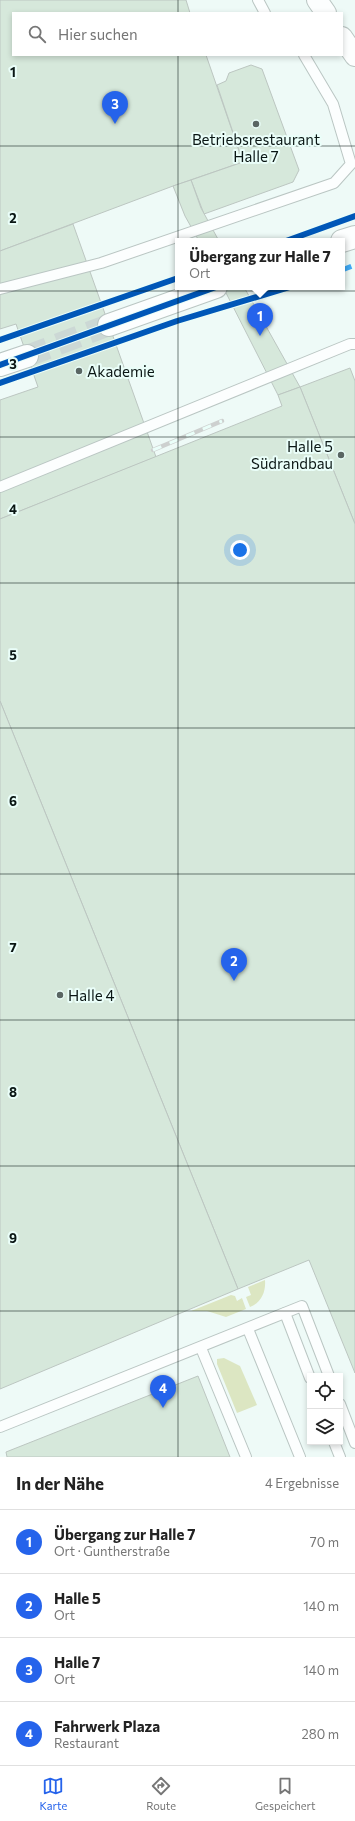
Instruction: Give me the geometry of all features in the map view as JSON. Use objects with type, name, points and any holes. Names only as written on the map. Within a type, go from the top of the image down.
[{"type":"street","points":[[317,0],[325,12]]},
{"type":"street","points":[[343,38],[355,56]]},
{"type":"street","points":[[345,240],[355,237]]},
{"type":"street","points":[[109,325],[208,290]]},
{"type":"street","points":[[0,366],[27,356]]},
{"type":"lane","points":[[258,0],[264,12]]},
{"type":"lane","points":[[0,289],[101,263],[334,183],[351,164],[333,104],[305,56]]},
{"type":"lane","points":[[0,487],[350,344],[355,344]]},
{"type":"lane","points":[[0,1427],[201,1348],[302,1306],[329,1373]]},
{"type":"lane","points":[[285,1314],[308,1373]]},
{"type":"lane","points":[[248,1329],[300,1457]]},
{"type":"lane","points":[[201,1348],[246,1457]]},
{"type":"lane","points":[[342,1409],[355,1443]]},
{"type":"lane","points":[[335,1445],[340,1457]]},
{"type":"green space","points":[[265,1280],[264,1293],[257,1303],[250,1307],[246,1297],[251,1295],[248,1287]]},
{"type":"green space","points":[[231,1295],[235,1296],[237,1301],[242,1298],[246,1309],[226,1317],[207,1311],[191,1311]]},
{"type":"green space","points":[[224,1358],[240,1366],[257,1405],[237,1413],[217,1364],[217,1359]]},
{"type":"building","points":[[0,0],[186,0],[190,12],[12,12],[12,56],[206,56],[243,162],[173,186],[0,251]]},
{"type":"building","name":"Betriebsrestaurant Halle 7","points":[[251,65],[262,69],[299,170],[293,182],[204,214],[191,180],[243,162],[217,85],[226,81],[229,73]]},
{"type":"building","points":[[191,180],[201,208],[217,238],[197,238],[185,216],[173,186]]},
{"type":"building","name":"Akademie","points":[[73,224],[156,457],[0,519],[0,400],[38,387],[16,324],[0,329],[0,251]]},
{"type":"building","points":[[225,290],[246,290],[300,387],[278,395]]},
{"type":"building","name":"Halle 5 Südrandbau","points":[[350,368],[355,381],[355,524],[300,387]]},
{"type":"building","points":[[300,387],[355,524],[355,1373],[309,1260],[238,1289],[0,701],[0,519],[282,406],[278,395]]},
{"type":"building","name":"Halle 4","points":[[0,701],[238,1289],[0,1389]]},
{"type":"building","points":[[198,1376],[230,1457],[7,1457],[6,1452]]},
{"type":"tunnel","points":[[27,356],[109,325]]},
{"type":"railway","points":[[153,450],[222,421]]},
{"type":"marked path","points":[[345,269],[355,265]]},
{"type":"cycle path","points":[[294,238],[355,216]]},
{"type":"cycle path","points":[[0,340],[175,279]]},
{"type":"cycle path","points":[[0,365],[208,290]]},
{"type":"cycle path","points":[[0,383],[177,321],[280,290]]},
{"type":"place","name":"Halle 7","points":[[115,124]]},
{"type":"place","name":"Betriebsrestaurant Halle 7","points":[[256,124]]},
{"type":"place","name":"Übergang zur Halle 7","points":[[260,336]]},
{"type":"place","name":"Akademie","points":[[79,371]]},
{"type":"place","name":"Halle 5 Südrandbau","points":[[341,455]]},
{"type":"place","name":"Halle 5","points":[[234,981]]},
{"type":"place","name":"Halle 4","points":[[60,995]]},
{"type":"place","name":"Fahrwerk Plaza","points":[[163,1408]]}]
